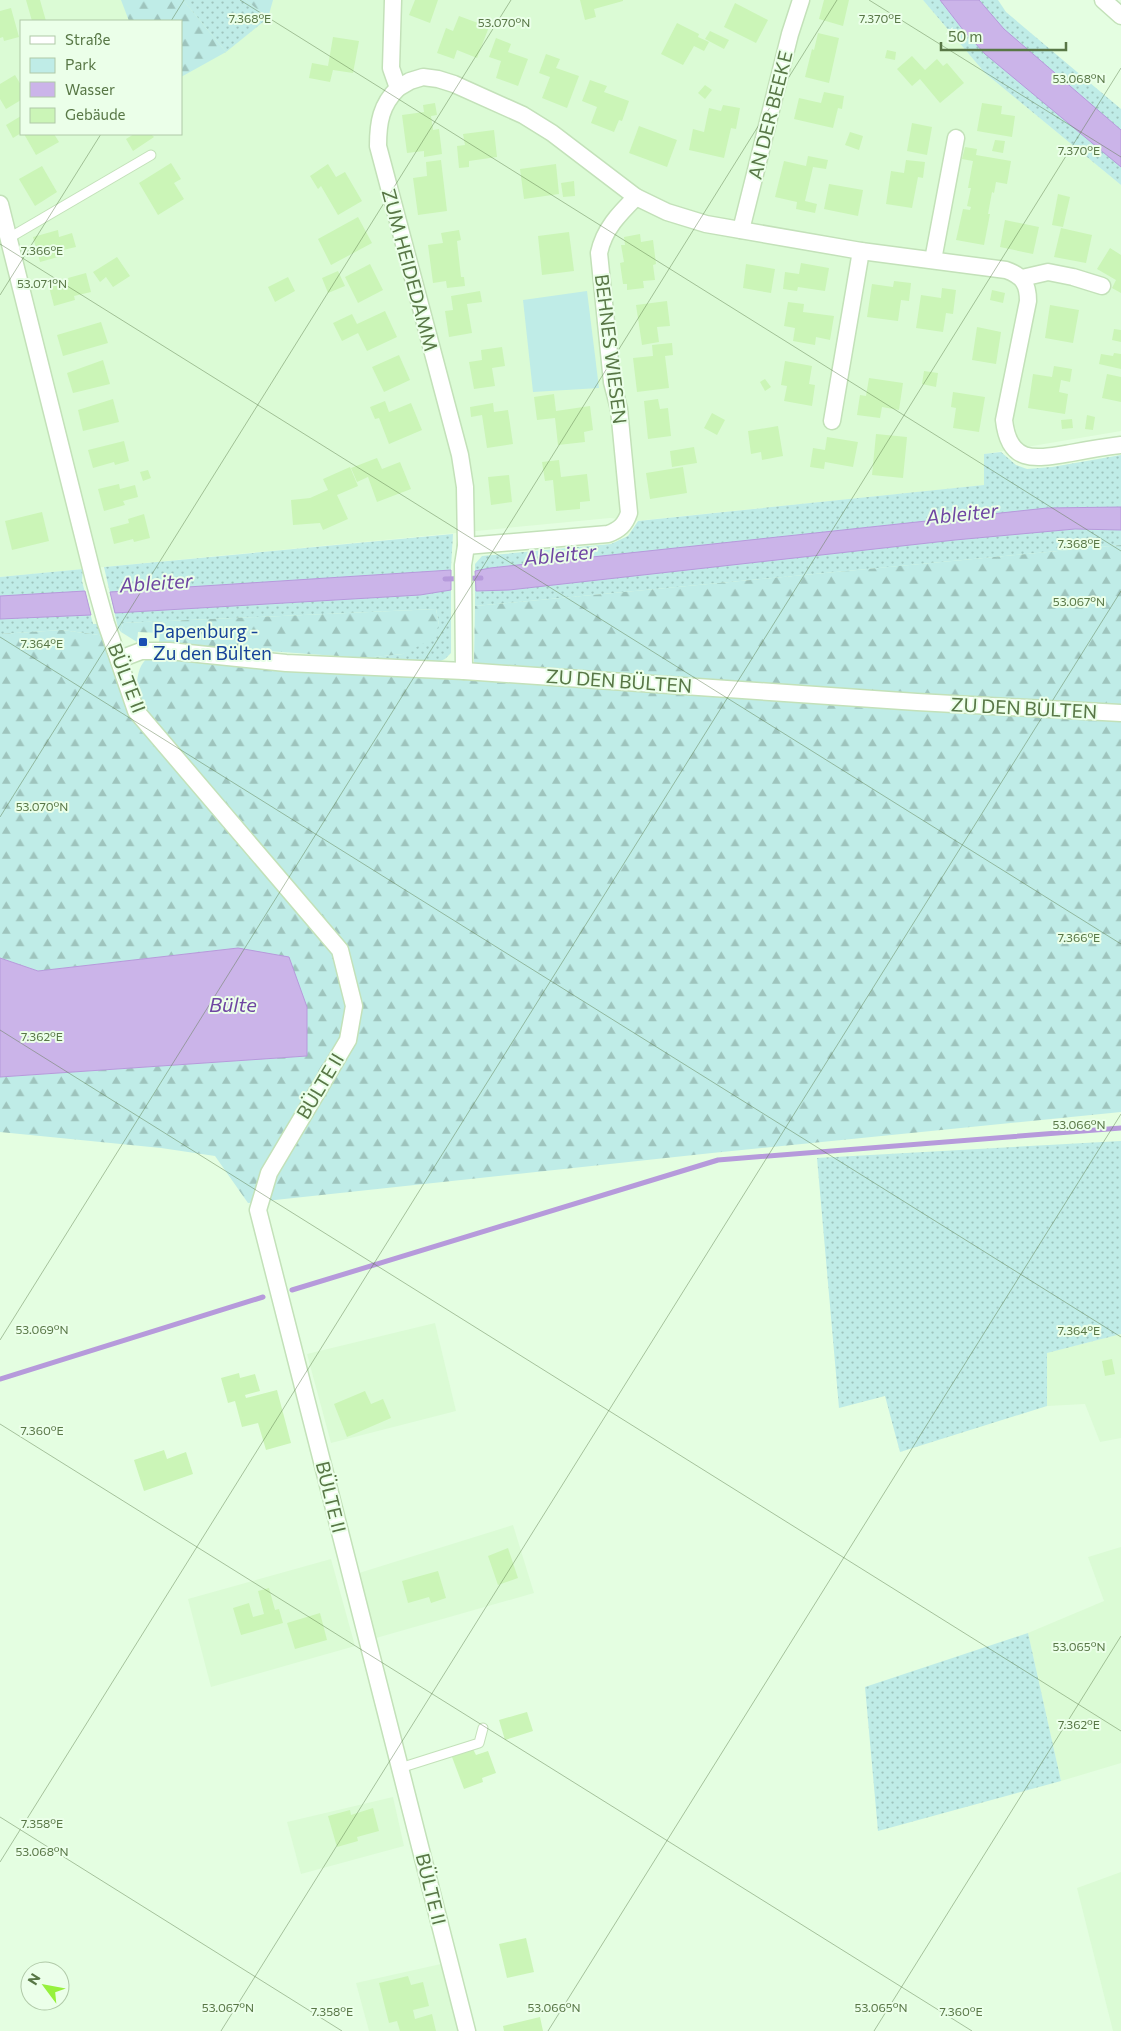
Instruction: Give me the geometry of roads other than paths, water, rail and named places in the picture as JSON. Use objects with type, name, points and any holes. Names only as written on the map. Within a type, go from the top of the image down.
[{"type":"street","points":[[394,0],[391,68],[398,88],[410,81],[423,77],[438,79],[454,84],[523,115],[552,133],[636,197],[667,212],[706,224],[861,251],[1006,270],[1022,278],[1028,289],[1028,301],[1004,420],[1006,436],[1012,446],[1020,453],[1039,458],[1121,445]]},
{"type":"street","name":"AN DER BEEKE","points":[[741,230],[790,34],[801,0]]},
{"type":"street","points":[[1103,0],[1121,16]]},
{"type":"street","name":"ZUM HEIDEDAMM","points":[[398,88],[389,97],[381,110],[378,125],[378,146],[460,455],[465,487],[466,546],[463,566],[464,671]]},
{"type":"street","points":[[933,260],[956,138]]},
{"type":"street","name":"BEHNES WIESEN","points":[[466,546],[608,534],[619,530],[626,521],[629,513],[619,409],[612,382],[599,253],[601,242],[608,228],[636,197]]},
{"type":"street","name":"BÜLTE II","points":[[0,204],[94,580],[106,623],[120,659],[136,711],[340,950],[354,1006],[348,1040],[269,1173],[258,1210],[467,2031]]},
{"type":"street","points":[[832,421],[861,251]]},
{"type":"street","points":[[1022,278],[1048,272],[1102,286]]},
{"type":"street","name":"ZU DEN BÜLTEN","points":[[120,659],[141,651],[169,651],[286,663],[464,671],[1121,713]]},
{"type":"lane","points":[[8,238],[151,155]]},
{"type":"lane","points":[[400,1768],[479,1743],[483,1728]]},
{"type":"water","points":[[940,0],[979,0],[1004,29],[1121,130],[1121,167],[985,54]]},
{"type":"water","points":[[1121,507],[1121,530],[1075,529],[955,540],[509,590],[476,591],[475,571],[490,568],[1047,508]]},
{"type":"water","points":[[451,570],[451,590],[420,595],[115,613],[110,592]]},
{"type":"water","points":[[85,591],[91,615],[0,619],[0,596]]},
{"type":"water","name":"Bülte","points":[[238,948],[289,957],[307,1007],[307,1056],[0,1077],[0,958],[38,971]]},
{"type":"waterway","name":"Ableiter","points":[[445,579],[481,578]]},
{"type":"waterway","points":[[292,1290],[718,1160],[1121,1128]]},
{"type":"waterway","points":[[0,1379],[263,1297]]},
{"type":"place","name":"Papenburg - Zu den Bülten","points":[[143,642]]}]
